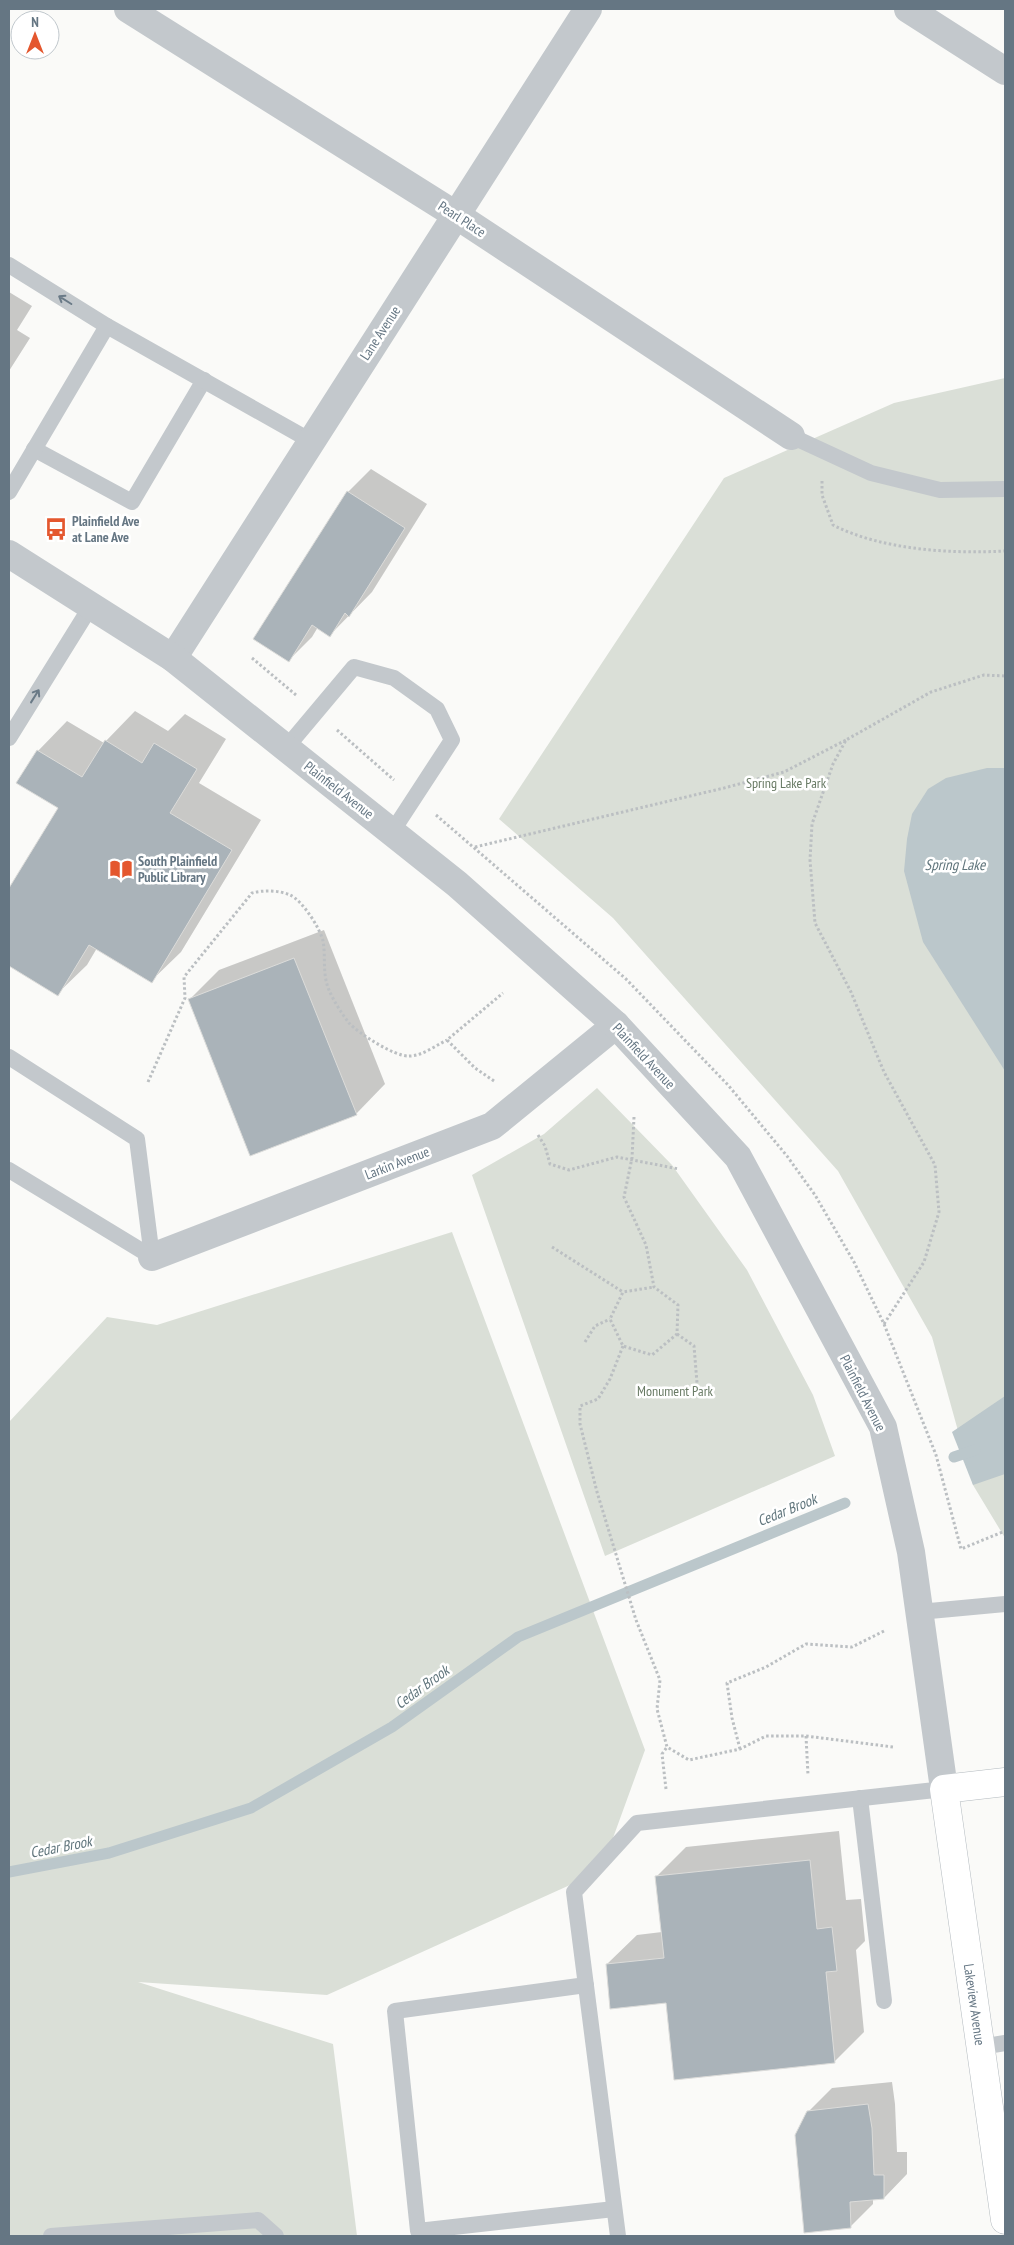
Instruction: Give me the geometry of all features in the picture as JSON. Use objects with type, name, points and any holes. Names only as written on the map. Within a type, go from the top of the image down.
[{"type":"main road","points":[[944,1789],[1005,1782]]},
{"type":"main road","name":"Lakeview Avenue","points":[[944,1789],[993,2045],[1005,2220]]},
{"type":"street","name":"Pearl Place","points":[[128,9],[456,214],[791,436]]},
{"type":"street","name":"Lane Avenue","points":[[173,658],[588,9]]},
{"type":"street","points":[[908,9],[1000,61]]},
{"type":"street","name":"Plainfield Avenue","points":[[9,554],[173,658],[457,884],[616,1025],[738,1157],[883,1427],[911,1552],[944,1789]]},
{"type":"street","name":"Larkin Avenue","points":[[152,1257],[492,1126],[616,1025]]},
{"type":"lane","points":[[9,265],[107,326],[311,441]]},
{"type":"lane","points":[[9,492],[107,326]]},
{"type":"lane","points":[[34,449],[132,502],[204,380]]},
{"type":"lane","points":[[791,436],[871,474],[940,490],[1005,489]]},
{"type":"lane","points":[[9,738],[91,606]]},
{"type":"lane","points":[[286,748],[354,667],[394,678],[437,709],[452,740],[392,832]]},
{"type":"lane","points":[[9,1058],[138,1139],[152,1257]]},
{"type":"lane","points":[[9,1170],[152,1257]]},
{"type":"lane","points":[[919,1612],[1005,1604]]},
{"type":"lane","points":[[618,2236],[574,1892],[637,1823],[944,1789]]},
{"type":"lane","points":[[860,1798],[884,2002]]},
{"type":"lane","points":[[586,1985],[395,2011],[418,2232],[614,2209]]},
{"type":"lane","points":[[51,2236],[258,2220],[276,2236]]},
{"type":"path","points":[[821,450],[822,495],[833,525],[852,535],[920,549],[1005,552]]},
{"type":"path","points":[[474,846],[724,788],[784,772],[846,740],[930,692],[984,674],[1005,676]]},
{"type":"path","points":[[846,740],[833,764],[812,824],[810,860],[815,923],[851,992],[884,1072],[935,1165],[939,1212],[924,1262],[884,1324]]},
{"type":"path","points":[[148,1082],[185,998],[184,977],[252,893],[262,890],[291,895],[312,917],[323,941],[324,964],[329,990],[349,1022],[388,1050],[407,1057],[419,1054],[447,1040],[503,993]]},
{"type":"path","points":[[447,1040],[474,1068],[498,1084]]},
{"type":"path","points":[[610,1320],[623,1346],[652,1355],[677,1334],[678,1305],[654,1287],[646,1245],[624,1197],[631,1161],[634,1117]]},
{"type":"path","points":[[538,1135],[545,1146],[550,1164],[569,1170],[616,1157],[679,1169]]},
{"type":"path","points":[[552,1247],[623,1292],[654,1287]]},
{"type":"path","points":[[586,1342],[595,1326],[610,1320],[623,1292]]},
{"type":"path","points":[[677,1334],[694,1346],[697,1383]]},
{"type":"path","points":[[623,1346],[610,1379],[598,1399],[580,1406],[580,1424],[597,1492],[634,1616],[660,1680],[657,1709],[667,1747],[689,1760],[740,1749],[766,1736],[806,1736],[893,1747]]},
{"type":"path","points":[[961,1550],[1005,1531]]},
{"type":"path","points":[[740,1749],[732,1718],[727,1683],[766,1667],[806,1644],[852,1647],[884,1632]]},
{"type":"path","points":[[806,1736],[808,1775]]},
{"type":"path","points":[[666,1789],[662,1754],[667,1747]]},
{"type":"green space","name":"Spring Lake Park","points":[[1005,378],[1005,1538],[973,1485],[932,1337],[838,1171],[613,918],[499,819],[724,478],[894,403]]},
{"type":"green space","name":"Monument Park","points":[[597,1088],[672,1165],[747,1270],[813,1395],[835,1456],[605,1556],[472,1175],[544,1134]]},
{"type":"green space","points":[[452,1232],[645,1750],[601,1871],[327,1995],[138,1982],[333,2044],[357,2236],[9,2236],[9,1422],[107,1317],[157,1325]]},
{"type":"water","name":"Spring Lake","points":[[987,768],[1005,768],[1005,1071],[923,942],[904,871],[912,814],[928,789],[946,778]]},
{"type":"water","points":[[1005,1396],[1005,1474],[973,1485],[952,1432]]},
{"type":"building","points":[[347,491],[405,528],[349,617],[345,613],[330,637],[312,625],[289,662],[253,639]]},
{"type":"building","name":"South Plainfield Public Library","points":[[105,740],[142,763],[154,743],[197,769],[170,813],[232,850],[152,983],[89,945],[58,996],[9,966],[9,888],[58,808],[16,783],[37,750],[82,777]]},
{"type":"building","points":[[294,958],[357,1115],[250,1156],[188,999]]},
{"type":"building","points":[[810,1860],[817,1929],[832,1927],[837,1971],[826,1972],[835,2063],[674,2080],[666,2003],[610,2009],[606,1964],[664,1958],[655,1876]]},
{"type":"building","points":[[868,2104],[872,2128],[874,2175],[884,2175],[884,2199],[850,2202],[851,2228],[804,2233],[795,2135],[807,2111]]},
{"type":"waterway","name":"Cedar Brook","points":[[954,1457],[975,1450]]},
{"type":"waterway","name":"Cedar Brook","points":[[9,1872],[109,1853],[251,1808],[392,1727],[518,1637],[845,1503]]},
{"type":"place","name":"Plainfield Ave at Lane Ave","points":[[56,529]]},
{"type":"place","name":"South Plainfield Public Library","points":[[121,869]]}]
